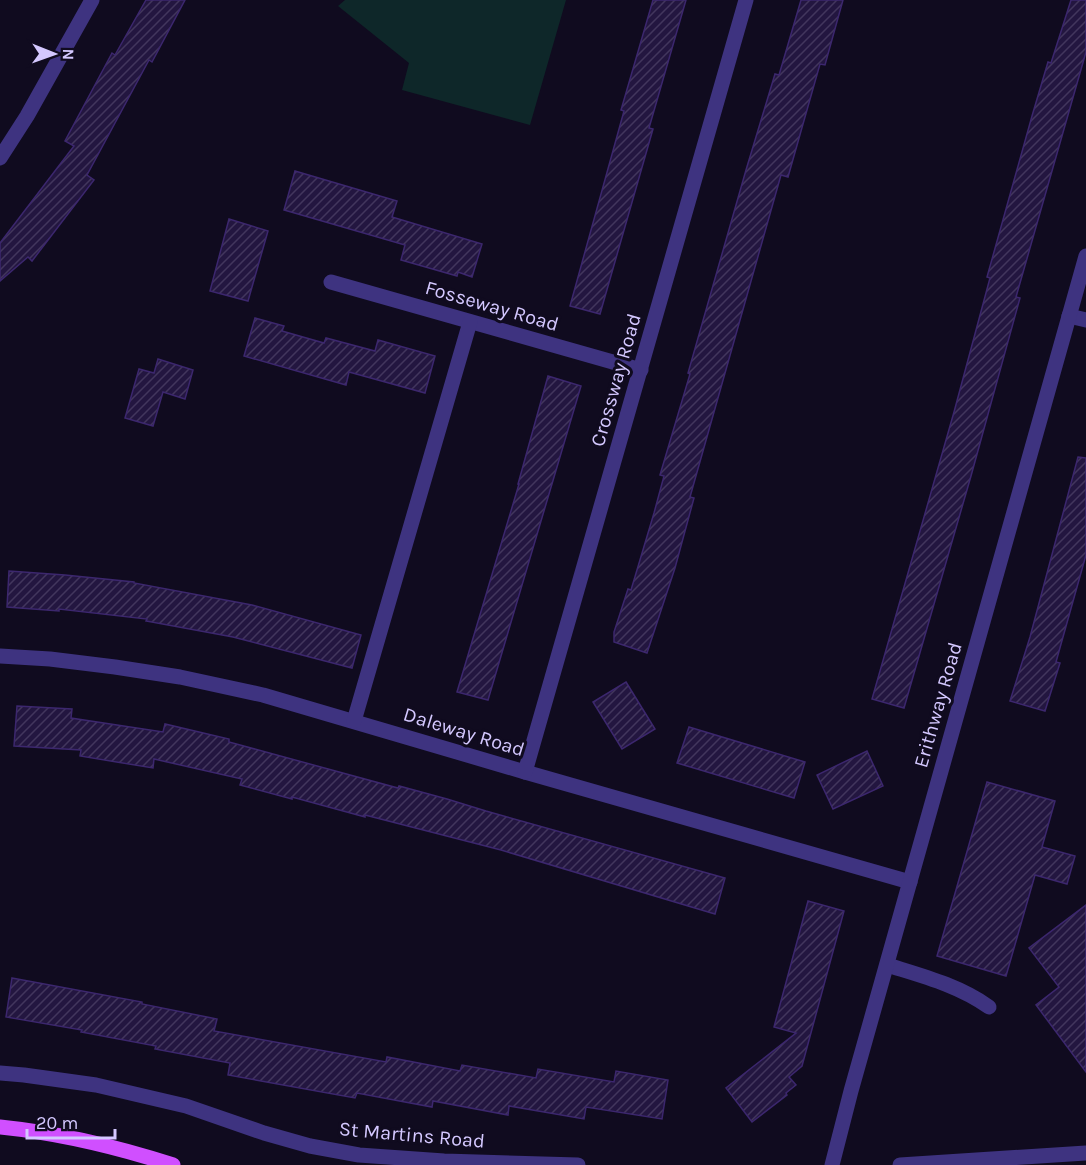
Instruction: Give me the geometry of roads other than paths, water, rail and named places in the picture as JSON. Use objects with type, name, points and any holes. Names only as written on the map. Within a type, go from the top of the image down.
[{"type":"main road","points":[[0,1127],[82,1139],[174,1165]]},
{"type":"street","points":[[0,158],[27,116],[92,0]]},
{"type":"street","name":"Crossway Road","points":[[525,772],[746,0]]},
{"type":"street","name":"Erithway Road","points":[[832,1165],[1086,256]]},
{"type":"street","name":"Fosseway Road","points":[[331,282],[641,370]]},
{"type":"street","points":[[1069,316],[1086,320]]},
{"type":"street","points":[[354,721],[470,322]]},
{"type":"street","name":"Daleway Road","points":[[0,656],[115,667],[180,677],[263,695],[910,882]]},
{"type":"street","points":[[887,965],[946,983],[976,997],[989,1007]]},
{"type":"street","name":"St Martins Road","points":[[0,1073],[96,1085],[186,1106],[310,1146],[359,1155],[444,1161],[578,1165]]},
{"type":"street","points":[[900,1165],[1086,1153]]}]
